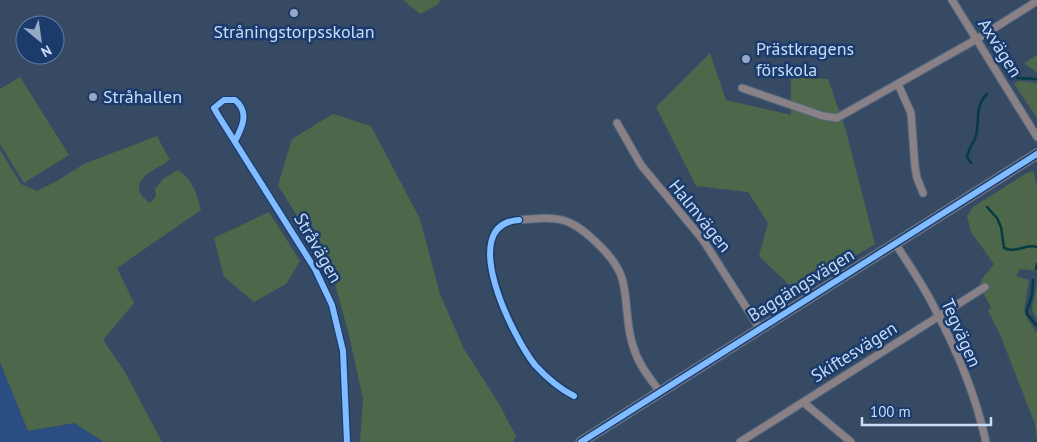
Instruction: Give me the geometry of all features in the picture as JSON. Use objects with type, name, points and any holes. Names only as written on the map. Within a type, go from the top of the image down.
[{"type":"street","name":"Axvägen","points":[[952,0],[1037,137]]},
{"type":"street","points":[[742,88],[823,116],[834,118],[977,39],[1037,1]]},
{"type":"street","points":[[898,84],[911,113],[915,167],[917,178],[924,193]]},
{"type":"street","name":"Stråvägen","points":[[234,141],[241,130],[244,116],[243,110],[235,100],[224,100],[214,108],[234,141],[314,269],[332,305],[343,351],[347,442]]},
{"type":"street","name":"Halmvägen","points":[[617,123],[641,165],[703,240],[760,329]]},
{"type":"street","name":"Baggängsvägen","points":[[581,442],[1037,154]]},
{"type":"street","points":[[519,220],[554,218],[573,223],[588,234],[610,256],[623,279],[629,328],[636,356],[660,392]]},
{"type":"street","name":"Tegvägen","points":[[895,243],[939,316],[953,345],[978,412],[986,442]]},
{"type":"street","name":"Skiftesvägen","points":[[740,442],[985,287]]},
{"type":"street","points":[[802,402],[851,442]]},
{"type":"shaded area","points":[[0,362],[28,431],[74,423],[104,442],[0,442]]},
{"type":"green space","points":[[403,0],[441,0],[437,5],[420,14]]},
{"type":"green space","points":[[710,53],[726,100],[791,115],[791,77],[828,79],[846,131],[875,244],[806,285],[788,284],[759,256],[768,223],[748,192],[696,186],[656,107]]},
{"type":"green space","points":[[1037,55],[1037,73],[1024,63]]},
{"type":"green space","points":[[20,77],[69,155],[24,183],[0,144],[0,89]]},
{"type":"green space","points":[[1019,81],[1037,83],[1037,118],[1014,84]]},
{"type":"green space","points":[[333,114],[371,126],[420,219],[440,294],[464,349],[499,404],[516,436],[513,442],[360,442],[363,399],[349,335],[332,273],[278,185],[292,139]]},
{"type":"green space","points":[[157,136],[170,160],[149,173],[140,183],[139,189],[142,196],[150,203],[156,196],[155,189],[163,179],[178,170],[191,183],[201,210],[117,268],[134,303],[103,340],[125,372],[162,442],[104,442],[74,423],[28,431],[0,362],[0,150],[21,184],[37,191],[84,164]]},
{"type":"green space","points":[[1033,171],[1037,185],[1037,271],[1020,269],[1016,276],[1029,280],[1024,311],[1037,333],[1037,439],[1035,424],[999,332],[988,311],[991,307],[979,286],[994,264],[971,232],[967,216],[973,207],[1025,174]]},
{"type":"green space","points":[[269,212],[300,261],[286,284],[254,302],[224,277],[214,238]]},
{"type":"green space","points":[[1037,284],[1037,320],[1032,310]]},
{"type":"waterway","points":[[1017,78],[1037,79]]},
{"type":"waterway","points":[[971,163],[967,157],[976,135],[980,104],[987,94]]},
{"type":"waterway","points":[[987,207],[997,218],[1001,227],[1004,248],[1013,250],[1029,246],[1037,247]]},
{"type":"waterway","points":[[1036,269],[1037,264]]},
{"type":"waterway","points":[[1033,280],[1032,295],[1027,314],[1037,326]]},
{"type":"cycle path","points":[[235,141],[242,125],[242,110],[235,100],[224,100],[214,108],[315,269],[332,305],[343,351],[347,442]]},
{"type":"cycle path","points":[[581,442],[1037,154]]},
{"type":"cycle path","points":[[519,220],[500,226],[492,241],[490,261],[495,284],[515,332],[535,365],[553,382],[574,396]]},
{"type":"place","name":"Stråningstorpsskolan","points":[[294,13]]},
{"type":"place","name":"Prästkragens förskola","points":[[746,59]]},
{"type":"place","name":"Stråhallen","points":[[93,97]]}]
